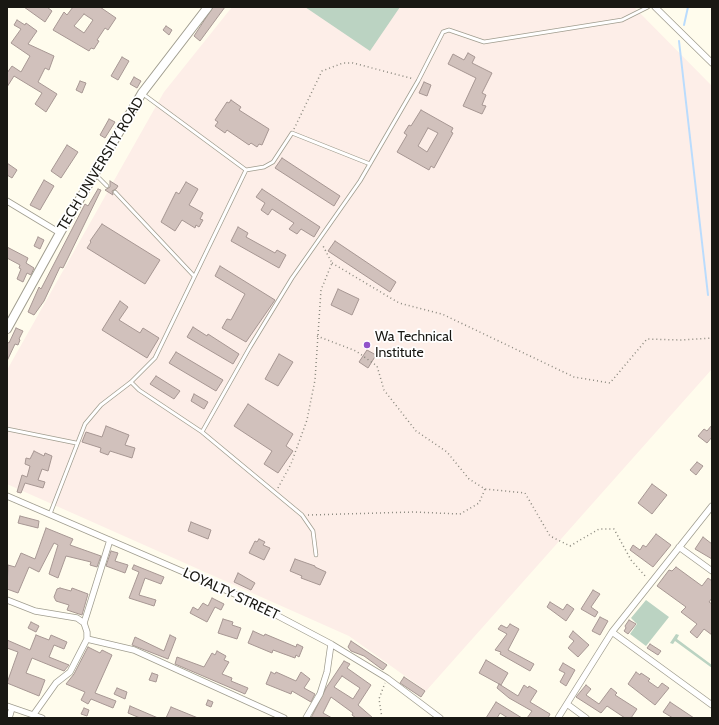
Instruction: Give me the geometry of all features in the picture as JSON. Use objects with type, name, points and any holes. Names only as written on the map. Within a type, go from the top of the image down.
[{"type":"street","name":"TECH UNIVERSITY ROAD","points":[[7,329],[60,233],[142,93],[208,7]]},
{"type":"street","points":[[654,7],[712,63]]},
{"type":"street","points":[[7,201],[60,233]]},
{"type":"street","name":"LOYALTY STREET","points":[[7,496],[244,598],[331,644],[387,678],[440,718]]},
{"type":"street","points":[[558,718],[612,632],[650,582],[712,506]]},
{"type":"street","points":[[34,714],[56,683],[70,672],[87,639],[87,632],[84,623],[110,540]]},
{"type":"street","points":[[679,547],[712,571]]},
{"type":"street","points":[[7,600],[25,608],[77,618],[84,623]]},
{"type":"street","points":[[612,632],[712,705]]},
{"type":"street","points":[[87,639],[134,650],[284,718]]},
{"type":"street","points":[[306,718],[320,694],[327,672],[331,644]]},
{"type":"street","points":[[566,704],[586,718]]},
{"type":"street","points":[[9,718],[10,707],[42,718]]},
{"type":"lane","points":[[202,432],[250,346],[292,278],[370,164],[418,81],[443,32],[449,30],[484,42],[622,20],[648,7]]},
{"type":"lane","points":[[142,93],[246,170],[264,167],[272,162],[292,133],[370,164]]},
{"type":"lane","points":[[50,514],[85,424],[101,405],[131,382],[155,358],[246,170]]},
{"type":"lane","points":[[95,174],[107,186]]},
{"type":"lane","points":[[115,192],[194,276]]},
{"type":"lane","points":[[131,382],[139,390],[202,432],[302,515],[313,531],[316,555]]},
{"type":"lane","points":[[7,429],[76,444]]},
{"type":"path","points":[[292,133],[322,71],[343,63],[353,63],[418,81]]},
{"type":"path","points":[[319,239],[332,263],[399,303],[442,314],[574,377],[610,383],[646,339],[681,340],[712,338]]},
{"type":"path","points":[[275,493],[291,464],[307,420],[315,380],[321,290],[332,263]]},
{"type":"path","points":[[317,336],[356,351],[377,366],[384,390],[416,431],[447,452],[469,479],[485,489],[525,493],[550,536],[570,546],[599,529],[614,529],[631,560],[650,582]]},
{"type":"path","points":[[302,515],[414,512],[460,514],[479,504],[485,489]]},
{"type":"path","points":[[382,718],[379,699],[387,678]]},
{"type":"shaded area","name":"Wa Technical Institute","points":[[232,7],[634,7],[712,86],[712,369],[426,691],[349,636],[7,484],[7,370],[164,92]]},
{"type":"green space","points":[[305,7],[400,7],[370,51]]},
{"type":"green space","points":[[646,600],[669,617],[646,646],[630,634],[637,624],[631,618]]},
{"type":"green space","points":[[676,634],[679,635],[677,639],[712,665],[712,668],[675,641],[673,644],[670,643]]},
{"type":"building","points":[[24,7],[47,7],[52,11],[45,22]]},
{"type":"building","points":[[73,7],[100,7],[116,18],[108,30],[105,28],[97,40],[99,41],[94,49],[91,48],[89,51],[53,30],[64,12],[67,15]],"holes":[[[84,14],[93,20],[84,33],[74,26]]]},
{"type":"building","points":[[213,7],[225,7],[200,41],[194,36]]},
{"type":"building","points":[[17,20],[25,25],[26,23],[37,31],[28,44],[54,56],[49,70],[45,68],[38,82],[57,94],[46,112],[35,104],[42,93],[14,76],[7,87],[7,73],[12,66],[21,72],[30,56],[11,43],[21,29],[14,25]]},
{"type":"building","points":[[166,26],[172,30],[169,35],[163,30]]},
{"type":"building","points":[[468,53],[475,57],[472,63],[492,73],[482,93],[486,95],[482,105],[486,106],[482,114],[463,106],[476,78],[448,64],[453,54],[464,60]]},
{"type":"building","points":[[122,57],[129,61],[118,80],[111,76]]},
{"type":"building","points":[[134,77],[141,81],[137,88],[130,84]]},
{"type":"building","points":[[80,81],[86,83],[82,93],[76,90]]},
{"type":"building","points":[[424,82],[431,85],[427,96],[419,93]]},
{"type":"building","points":[[231,100],[241,107],[239,110],[269,129],[262,145],[259,144],[257,147],[251,143],[249,145],[227,130],[225,133],[215,126],[218,122],[215,120],[227,102],[229,103]]},
{"type":"building","points":[[421,110],[453,128],[451,132],[453,133],[434,168],[431,166],[429,170],[397,152],[407,135],[404,133],[409,125],[411,126]],"holes":[[[428,128],[438,133],[427,152],[418,146]]]},
{"type":"building","points":[[109,119],[115,122],[105,138],[100,135]]},
{"type":"building","points":[[67,145],[78,152],[61,178],[51,171]]},
{"type":"building","points":[[282,158],[340,196],[334,206],[275,168]]},
{"type":"building","points":[[7,163],[17,170],[12,178],[7,175]]},
{"type":"building","points":[[44,180],[54,186],[40,210],[30,205]]},
{"type":"building","points":[[110,181],[118,186],[112,191],[113,195],[105,190],[110,187]]},
{"type":"building","points":[[186,182],[198,189],[189,205],[203,213],[200,219],[203,220],[199,227],[196,225],[195,228],[182,220],[175,231],[161,222],[176,192],[179,194]]},
{"type":"building","points":[[98,189],[101,190],[63,268],[60,267],[44,301],[34,315],[28,312],[39,287],[41,289],[85,204],[88,206]]},
{"type":"building","points":[[262,189],[320,227],[314,237],[301,229],[297,234],[289,229],[294,223],[272,209],[268,215],[261,210],[265,203],[256,197]]},
{"type":"building","points":[[102,224],[160,260],[145,284],[87,248]]},
{"type":"building","points":[[238,227],[248,233],[246,237],[275,253],[277,250],[286,255],[279,268],[231,241]]},
{"type":"building","points":[[38,237],[44,240],[40,249],[34,246]]},
{"type":"building","points":[[335,241],[396,282],[390,292],[328,251]]},
{"type":"building","points":[[7,247],[28,258],[26,263],[34,268],[31,275],[27,273],[23,282],[17,279],[21,269],[19,268],[20,265],[7,258]]},
{"type":"building","points":[[220,266],[275,300],[246,342],[222,328],[227,319],[231,320],[245,294],[215,276]]},
{"type":"building","points":[[338,289],[359,299],[352,315],[331,305]]},
{"type":"building","points":[[120,301],[128,307],[119,320],[140,333],[143,328],[159,338],[147,358],[102,330]]},
{"type":"building","points":[[193,327],[207,336],[208,334],[239,354],[233,364],[187,337]]},
{"type":"building","points":[[16,328],[23,331],[18,345],[15,344],[7,361],[7,342],[9,343]]},
{"type":"building","points":[[367,350],[376,355],[368,368],[359,362]]},
{"type":"building","points":[[176,352],[223,380],[216,391],[169,363]]},
{"type":"building","points":[[279,354],[293,362],[278,386],[265,379]]},
{"type":"building","points":[[156,376],[180,391],[174,399],[150,384]]},
{"type":"building","points":[[194,394],[208,402],[204,409],[191,401]]},
{"type":"building","points":[[248,404],[293,434],[286,446],[293,451],[278,473],[264,464],[272,451],[234,426]]},
{"type":"building","points":[[712,425],[712,437],[707,443],[698,436],[704,429],[707,431]]},
{"type":"building","points":[[106,426],[129,435],[125,445],[135,448],[132,458],[110,451],[108,455],[100,452],[101,448],[82,442],[86,432],[102,437]]},
{"type":"building","points":[[34,451],[44,456],[45,453],[52,456],[48,471],[42,469],[38,480],[45,482],[43,488],[25,483],[21,493],[17,492],[22,475],[27,477],[30,466],[25,464],[26,458],[30,459]]},
{"type":"building","points":[[697,462],[703,466],[696,475],[690,470]]},
{"type":"building","points":[[652,484],[667,495],[652,514],[638,503]]},
{"type":"building","points":[[20,516],[39,521],[38,528],[18,523]]},
{"type":"building","points":[[191,522],[211,530],[208,539],[188,531]]},
{"type":"building","points":[[46,528],[73,539],[70,545],[101,556],[97,567],[90,565],[91,562],[66,556],[58,578],[49,574],[58,545],[54,543],[39,572],[29,567],[18,593],[7,589],[8,565],[15,567],[21,553],[35,559]]},
{"type":"building","points":[[656,534],[671,545],[653,567],[630,550],[633,545],[640,550],[643,545],[646,547]]},
{"type":"building","points":[[703,537],[712,544],[712,559],[695,549]]},
{"type":"building","points":[[259,539],[265,542],[263,545],[270,548],[264,560],[249,553],[255,541],[257,542]]},
{"type":"building","points":[[111,551],[118,553],[115,561],[128,565],[125,573],[106,566]]},
{"type":"building","points":[[295,559],[315,566],[326,572],[320,585],[301,578],[302,576],[290,571]]},
{"type":"building","points":[[134,565],[164,577],[161,584],[145,578],[139,595],[156,600],[154,606],[129,598],[139,572],[132,569]]},
{"type":"building","points":[[676,567],[702,586],[708,578],[712,581],[712,598],[709,602],[712,604],[712,635],[704,629],[697,638],[690,632],[697,624],[681,612],[686,607],[657,586],[669,570],[672,571]]},
{"type":"building","points":[[238,573],[255,583],[251,590],[234,582]]},
{"type":"building","points":[[60,588],[71,591],[72,588],[88,594],[82,615],[67,610],[69,605],[56,601],[54,597],[57,589]]},
{"type":"building","points":[[593,590],[600,594],[591,607],[598,612],[595,617],[581,609]]},
{"type":"building","points":[[212,598],[224,604],[221,610],[215,607],[207,622],[190,613],[193,607],[198,610],[203,603],[208,606]]},
{"type":"building","points":[[550,602],[563,610],[567,604],[574,609],[566,621],[547,607]]},
{"type":"building","points":[[600,617],[608,621],[600,635],[592,631]]},
{"type":"building","points":[[223,619],[233,622],[232,625],[241,628],[237,639],[218,633]]},
{"type":"building","points":[[629,620],[636,624],[628,634],[624,631]]},
{"type":"building","points":[[31,622],[39,626],[36,632],[28,628]]},
{"type":"building","points":[[510,624],[519,629],[508,650],[534,664],[530,671],[500,654],[501,652],[495,650],[507,634],[498,629],[501,625],[507,628]]},
{"type":"building","points":[[253,631],[264,636],[265,634],[296,647],[297,644],[303,647],[299,657],[296,655],[295,658],[273,650],[272,653],[248,643]]},
{"type":"building","points":[[573,631],[589,645],[578,657],[568,648],[574,641],[569,637]]},
{"type":"building","points":[[36,635],[49,640],[51,635],[67,642],[64,649],[54,645],[49,657],[69,665],[64,671],[32,658],[26,673],[45,680],[39,696],[7,683],[18,652],[7,648],[7,640],[30,650]]},
{"type":"building","points":[[170,635],[176,638],[168,659],[132,645],[135,637],[164,651]]},
{"type":"building","points":[[351,641],[387,665],[383,670],[364,656],[351,651],[348,647]]},
{"type":"building","points":[[650,644],[661,651],[658,655],[647,648]]},
{"type":"building","points":[[88,647],[100,653],[102,650],[112,655],[95,693],[116,701],[113,708],[91,699],[88,704],[81,700],[85,692],[66,684],[74,674]]},
{"type":"building","points":[[217,651],[226,656],[224,660],[229,662],[222,674],[232,678],[231,681],[248,688],[245,694],[175,664],[177,657],[204,667],[212,653],[215,655]]},
{"type":"building","points":[[486,660],[508,673],[501,685],[479,673]]},
{"type":"building","points":[[344,661],[350,664],[347,668],[371,685],[358,705],[373,718],[356,718],[352,715],[353,713],[331,697],[323,713],[332,718],[311,718],[326,688]],"holes":[[[342,676],[360,688],[353,699],[334,687]]]},
{"type":"building","points":[[563,663],[575,670],[566,686],[560,682],[565,673],[559,670]]},
{"type":"building","points":[[271,672],[275,674],[276,672],[296,681],[301,672],[310,679],[304,688],[315,694],[311,702],[292,691],[291,694],[266,684]]},
{"type":"building","points":[[636,672],[640,675],[641,673],[650,679],[648,681],[658,688],[662,683],[669,688],[655,705],[628,684]]},
{"type":"building","points":[[152,673],[158,675],[156,682],[149,680]]},
{"type":"building","points":[[404,677],[425,691],[421,697],[400,683]]},
{"type":"building","points":[[499,684],[518,696],[524,685],[537,691],[530,702],[550,714],[548,718],[527,718],[532,711],[509,698],[497,688]]},
{"type":"building","points":[[586,685],[591,689],[586,695],[599,704],[611,688],[617,693],[615,695],[637,709],[631,718],[625,718],[607,706],[601,713],[576,697]]},
{"type":"building","points":[[117,688],[127,692],[125,699],[114,694]]},
{"type":"building","points":[[208,700],[213,702],[211,707],[206,705]]},
{"type":"building","points":[[496,702],[522,718],[508,718],[500,713],[497,718],[486,718]]},
{"type":"building","points":[[670,702],[694,718],[673,718],[663,712]]},
{"type":"building","points":[[130,706],[158,718],[140,718],[128,713]]},
{"type":"building","points":[[171,707],[198,718],[166,718]]},
{"type":"building","points":[[84,708],[89,710],[87,716],[81,714]]},
{"type":"waterway","points":[[684,25],[688,7]]},
{"type":"waterway","points":[[679,41],[708,295]]},
{"type":"place","name":"Wa Technical Institute","points":[[367,345]]}]
